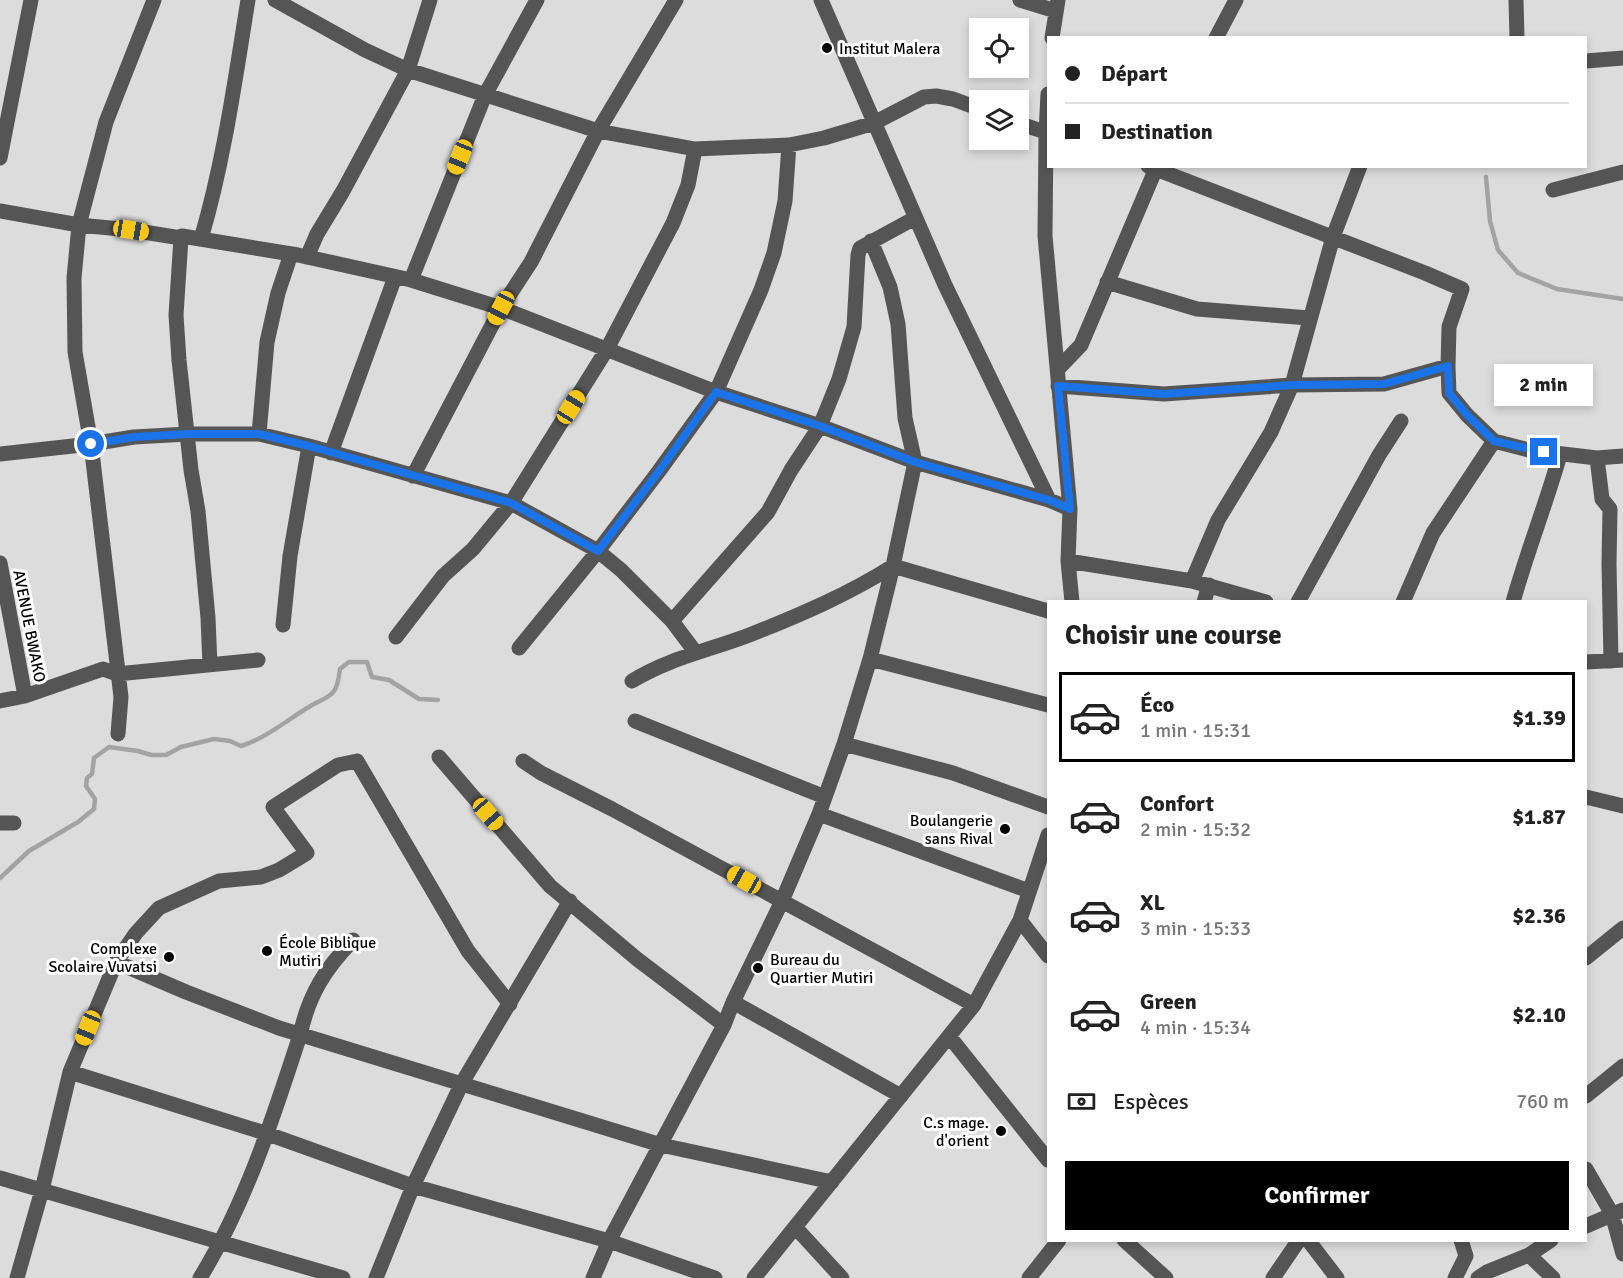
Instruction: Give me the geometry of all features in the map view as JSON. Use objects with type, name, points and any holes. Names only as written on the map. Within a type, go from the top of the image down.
[{"type":"street","points":[[0,158],[31,0]]},
{"type":"street","points":[[118,734],[122,697],[117,674],[91,444],[75,352],[74,278],[79,225],[106,122],[154,0]]},
{"type":"street","points":[[201,239],[218,174],[239,67],[248,0]]},
{"type":"street","points":[[275,0],[365,50],[408,70],[598,131],[695,149],[789,145],[824,138],[873,123],[924,97],[936,96],[969,105]]},
{"type":"street","points":[[307,257],[317,234],[343,191],[408,70],[430,0]]},
{"type":"street","points":[[411,280],[485,95],[537,0]]},
{"type":"street","points":[[413,476],[501,308],[531,262],[598,131],[676,0]]},
{"type":"street","points":[[821,0],[945,285],[1049,500]]},
{"type":"street","points":[[1020,0],[1057,6],[1052,36]]},
{"type":"street","points":[[1217,36],[1236,0]]},
{"type":"street","points":[[1516,0],[1517,36]]},
{"type":"street","points":[[1587,61],[1623,58]]},
{"type":"street","points":[[1029,127],[1047,133],[1045,236],[1070,509],[1068,561],[1072,600]]},
{"type":"street","points":[[519,648],[598,551],[716,392],[761,290],[774,253],[785,201],[789,145]]},
{"type":"street","points":[[396,637],[443,576],[473,549],[511,503],[607,349],[673,223],[688,185],[695,149]]},
{"type":"street","points":[[1058,369],[1081,345],[1154,168]]},
{"type":"street","points":[[1157,168],[1462,289],[1449,327],[1449,393],[1467,415],[1494,441],[1560,455],[1597,458],[1623,456]]},
{"type":"street","points":[[1192,581],[1218,520],[1271,432],[1292,385],[1333,237],[1359,168]]},
{"type":"street","points":[[1553,189],[1623,172]]},
{"type":"street","points":[[0,211],[79,225],[181,238],[182,236],[291,254],[411,280],[501,308],[716,392],[820,426],[915,462],[1049,500],[1070,509]]},
{"type":"street","points":[[672,621],[768,512],[791,470],[820,426],[839,379],[854,327],[860,248],[915,218]]},
{"type":"street","points":[[181,238],[177,315],[179,360],[198,511],[210,665]]},
{"type":"street","points":[[593,1278],[609,1241],[724,1025],[782,901],[819,814],[844,744],[870,659],[915,462],[905,418],[898,324],[890,287],[871,241]]},
{"type":"street","points":[[259,434],[267,342],[278,293],[291,254]]},
{"type":"street","points":[[331,453],[395,277]]},
{"type":"street","points":[[1107,282],[1197,309],[1310,318]]},
{"type":"street","points":[[1058,386],[1164,394],[1292,385],[1384,384],[1448,366]]},
{"type":"street","points":[[1299,600],[1379,455],[1401,421]]},
{"type":"street","points":[[0,454],[134,437],[259,434],[511,503],[598,551],[621,570],[672,621],[696,653]]},
{"type":"street","points":[[1403,600],[1433,533],[1494,441]]},
{"type":"street","points":[[283,625],[290,556],[309,446]]},
{"type":"street","points":[[1514,600],[1522,568],[1547,502],[1560,455]]},
{"type":"street","points":[[1587,662],[1617,660],[1610,509],[1602,499],[1597,458]]},
{"type":"street","points":[[1068,561],[1192,581],[1259,600]]},
{"type":"street","name":"AVENUE BWAKO","points":[[0,563],[25,696]]},
{"type":"street","points":[[632,681],[674,660],[752,634],[852,590],[893,566],[1047,611]]},
{"type":"street","points":[[1205,600],[1209,585]]},
{"type":"street","points":[[870,659],[1047,705]]},
{"type":"street","points":[[0,701],[25,696],[103,669],[117,674],[258,660]]},
{"type":"street","points":[[635,721],[825,797]]},
{"type":"street","points":[[844,744],[953,773],[1047,807]]},
{"type":"street","points":[[439,757],[550,886],[637,959],[724,1025]]},
{"type":"street","points":[[17,1278],[42,1190],[70,1072],[116,962],[136,933],[159,908],[219,881],[261,877],[279,870],[307,853],[273,807],[338,765],[357,761],[468,951],[510,1004]]},
{"type":"street","points":[[523,761],[541,773],[974,1005]]},
{"type":"street","points":[[1587,797],[1623,806]]},
{"type":"street","points":[[819,814],[1029,891]]},
{"type":"street","points":[[754,1278],[974,1005],[1020,920],[1047,838]]},
{"type":"street","points":[[376,1278],[413,1186],[462,1083],[570,901]]},
{"type":"street","points":[[1020,920],[1047,955]]},
{"type":"street","points":[[1587,957],[1623,928]]},
{"type":"street","points":[[200,1278],[222,1242],[268,1134],[318,982],[335,958],[353,940]]},
{"type":"street","points":[[116,962],[212,1003],[300,1035],[661,1145],[832,1182]]},
{"type":"street","points":[[733,1002],[901,1096]]},
{"type":"street","points":[[949,1036],[1047,1159]]},
{"type":"street","points":[[1587,1095],[1623,1066]]},
{"type":"street","points":[[70,1072],[268,1134],[413,1186],[609,1241],[715,1278]]},
{"type":"street","points":[[1587,1170],[1617,1212],[1623,1254]]},
{"type":"street","points":[[0,1178],[343,1278]]},
{"type":"street","points":[[1587,1226],[1617,1212]]},
{"type":"street","points":[[796,1228],[842,1278]]},
{"type":"street","points":[[1029,1278],[1057,1242]]},
{"type":"street","points":[[1126,1242],[1166,1278]]},
{"type":"street","points":[[1273,1278],[1298,1242]]},
{"type":"street","points":[[1310,1242],[1337,1278]]},
{"type":"street","points":[[1462,1242],[1466,1256]]},
{"type":"street","points":[[1455,1278],[1472,1242]]},
{"type":"street","points":[[1478,1278],[1529,1255],[1548,1242]]},
{"type":"street","points":[[1529,1255],[1553,1278]]},
{"type":"shaded area","points":[[0,0],[1623,0],[1623,1278],[0,1278]]},
{"type":"waterway","points":[[1486,177],[1490,221],[1498,250],[1518,273],[1557,289],[1623,299]]},
{"type":"waterway","points":[[0,878],[29,851],[78,822],[94,809],[95,799],[86,786],[87,778],[92,774],[94,758],[109,747],[151,755],[166,755],[181,747],[214,739],[230,741],[241,746],[270,732],[330,695],[338,681],[340,669],[349,662],[367,662],[372,677],[389,680],[419,699],[438,700]]},
{"type":"place","name":"Institut Malera","points":[[827,48]]},
{"type":"place","name":"Boulangerie sans Rival","points":[[1005,829]]},
{"type":"place","name":"École Biblique Mutiri","points":[[267,951]]},
{"type":"place","name":"Complexe Scolaire Vuvatsi","points":[[169,957]]},
{"type":"place","name":"Bureau du Quartier Mutiri","points":[[758,968]]},
{"type":"place","name":"C.s mage. d'orient","points":[[1001,1131]]},
{"type":"route","points":[[91,444],[134,437],[259,434],[511,503],[598,551],[716,392],[820,426],[915,462],[1049,500],[1070,509],[1058,386],[1164,394],[1292,385],[1348,386],[1384,384],[1448,366],[1449,393],[1467,415],[1494,441],[1544,452]]}]
